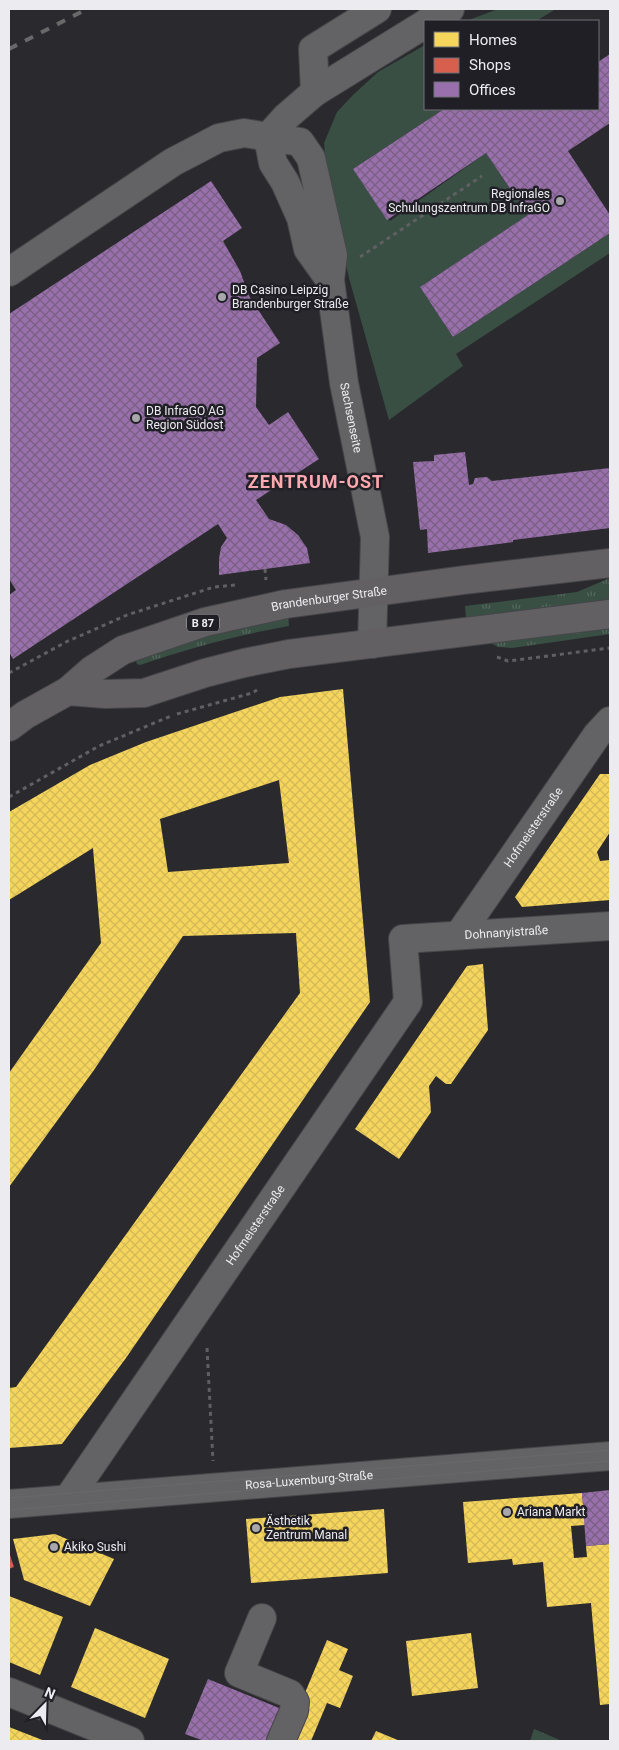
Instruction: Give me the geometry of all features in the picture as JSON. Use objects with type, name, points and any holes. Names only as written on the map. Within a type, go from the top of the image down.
[{"type":"main road","name":"Brandenburger Straße","points":[[9,727],[25,715],[68,691],[92,670],[123,650],[181,629],[286,604],[610,563]]},
{"type":"main road","points":[[68,691],[106,694],[144,693],[205,673],[289,654],[610,614]]},
{"type":"street","points":[[315,92],[313,49],[376,9]]},
{"type":"street","points":[[432,20],[450,9]]},
{"type":"street","points":[[9,272],[173,162],[219,138],[244,133],[268,137],[286,117],[315,92],[424,25]]},
{"type":"street","name":"Sachsenseite","points":[[268,137],[273,163],[285,182],[300,218],[308,249],[330,280],[344,382],[375,537],[372,644]]},
{"type":"street","name":"Hofmeisterstraße","points":[[460,935],[596,735],[610,721]]},
{"type":"street","name":"Dohnanyistraße","points":[[403,939],[610,926]]},
{"type":"street","name":"Hofmeisterstraße","points":[[68,1499],[408,1002],[403,939]]},
{"type":"street","name":"Rosa-Luxemburg-Straße","points":[[9,1504],[610,1456]]},
{"type":"street","points":[[262,1618],[239,1672],[290,1694],[295,1702],[294,1711],[281,1741]]},
{"type":"street","points":[[9,1692],[130,1741]]},
{"type":"path","points":[[330,280],[356,260],[482,176]]},
{"type":"path","points":[[265,569],[266,581]]},
{"type":"path","points":[[493,656],[508,661],[610,648]]},
{"type":"path","points":[[9,797],[98,746],[172,715],[252,693],[264,686]]},
{"type":"path","points":[[207,1343],[213,1461]]},
{"type":"green space","points":[[498,9],[556,9],[538,20],[469,20]]},
{"type":"green space","points":[[424,46],[424,110],[442,110],[353,169],[390,221],[486,153],[528,215],[420,287],[453,337],[610,233],[610,253],[456,354],[463,366],[389,420],[349,278],[327,179],[324,143],[337,112],[378,72]]},
{"type":"green space","points":[[610,578],[610,599],[466,618],[465,606],[577,592]]},
{"type":"green space","points":[[288,617],[289,626],[214,642],[140,665],[136,661],[139,658],[223,631]]},
{"type":"green space","points":[[610,627],[610,634],[512,648],[498,647],[489,642]]},
{"type":"green space","points":[[534,1729],[562,1741],[530,1741]]},
{"type":"building: Homes","points":[[343,689],[370,1002],[126,1358],[62,1444],[9,1448],[9,1388],[16,1387],[300,993],[296,933],[183,936],[94,1070],[9,1187],[9,1073],[101,943],[93,848],[9,900],[9,812],[90,765],[146,742],[280,697]],"holes":[[[279,780],[289,863],[168,872],[160,819]]]},
{"type":"building: Homes","points":[[600,774],[610,774],[610,832],[597,852],[600,861],[610,860],[610,900],[522,907],[515,897]]},
{"type":"building: Homes","points":[[483,964],[488,1030],[451,1084],[446,1084],[436,1076],[429,1086],[431,1112],[399,1159],[355,1129],[467,966]]},
{"type":"building: Homes","points":[[582,1493],[585,1525],[571,1526],[574,1558],[587,1557],[586,1546],[610,1544],[610,1704],[600,1705],[591,1603],[547,1607],[543,1562],[513,1565],[512,1559],[468,1563],[463,1502]]},
{"type":"building: Homes","points":[[384,1509],[388,1573],[251,1583],[246,1519]]},
{"type":"building: Homes","points":[[55,1534],[114,1559],[90,1606],[24,1580],[13,1539]]},
{"type":"building: Homes","points":[[9,1596],[63,1617],[40,1675],[9,1662]]},
{"type":"building: Homes","points":[[95,1628],[169,1659],[145,1718],[71,1687]]},
{"type":"building: Homes","points":[[471,1633],[478,1688],[412,1696],[406,1641]]},
{"type":"building: Homes","points":[[327,1640],[348,1649],[339,1670],[353,1676],[340,1708],[327,1703],[311,1741],[285,1741]]},
{"type":"building: Homes","points":[[9,1727],[45,1741],[9,1741]]},
{"type":"building: Homes","points":[[376,1731],[400,1741],[371,1741]]},
{"type":"building: Shops","points":[[9,1552],[14,1567],[9,1569]]},
{"type":"building: Offices","name":"Regionales Schulungszentrum DB InfraGO","points":[[610,54],[610,123],[568,151],[610,215],[610,233],[453,337],[420,287],[528,215],[486,153],[387,220],[353,169],[442,110],[599,110],[599,61]]},
{"type":"building: Offices","name":"DB InfraGO AG Region Südost","points":[[211,181],[242,228],[223,241],[240,271],[249,296],[280,343],[257,358],[256,407],[269,425],[288,412],[319,459],[256,500],[269,519],[286,525],[298,535],[307,548],[310,563],[219,575],[221,547],[227,538],[218,524],[13,659],[9,652],[9,595],[16,590],[9,579],[9,314]]},
{"type":"building: Offices","points":[[465,452],[469,485],[473,484],[475,478],[487,477],[492,481],[610,468],[610,528],[428,553],[427,529],[420,530],[413,462],[434,461],[434,455]]},
{"type":"building: Offices","points":[[610,1490],[610,1544],[586,1546],[582,1493]]},
{"type":"building: Offices","points":[[208,1679],[289,1712],[277,1741],[204,1741],[185,1734]]},
{"type":"tram line","points":[[9,1498],[610,1450]]},
{"type":"tram line","points":[[9,1510],[610,1461]]},
{"type":"railway","points":[[9,49],[87,9]]},
{"type":"place","name":"Regionales Schulungszentrum DB InfraGO","points":[[560,201]]},
{"type":"place","name":"DB Casino Leipzig Brandenburger Straße","points":[[222,297]]},
{"type":"place","name":"DB InfraGO AG Region Südost","points":[[136,418]]},
{"type":"place","name":"Ariana Markt","points":[[507,1512]]},
{"type":"place","name":"Ästhetik Zentrum Manal","points":[[256,1528]]},
{"type":"place","name":"Akiko Sushi","points":[[54,1547]]},
{"type":"district","name":"ZENTRUM-OST","points":[[316,481]]}]
